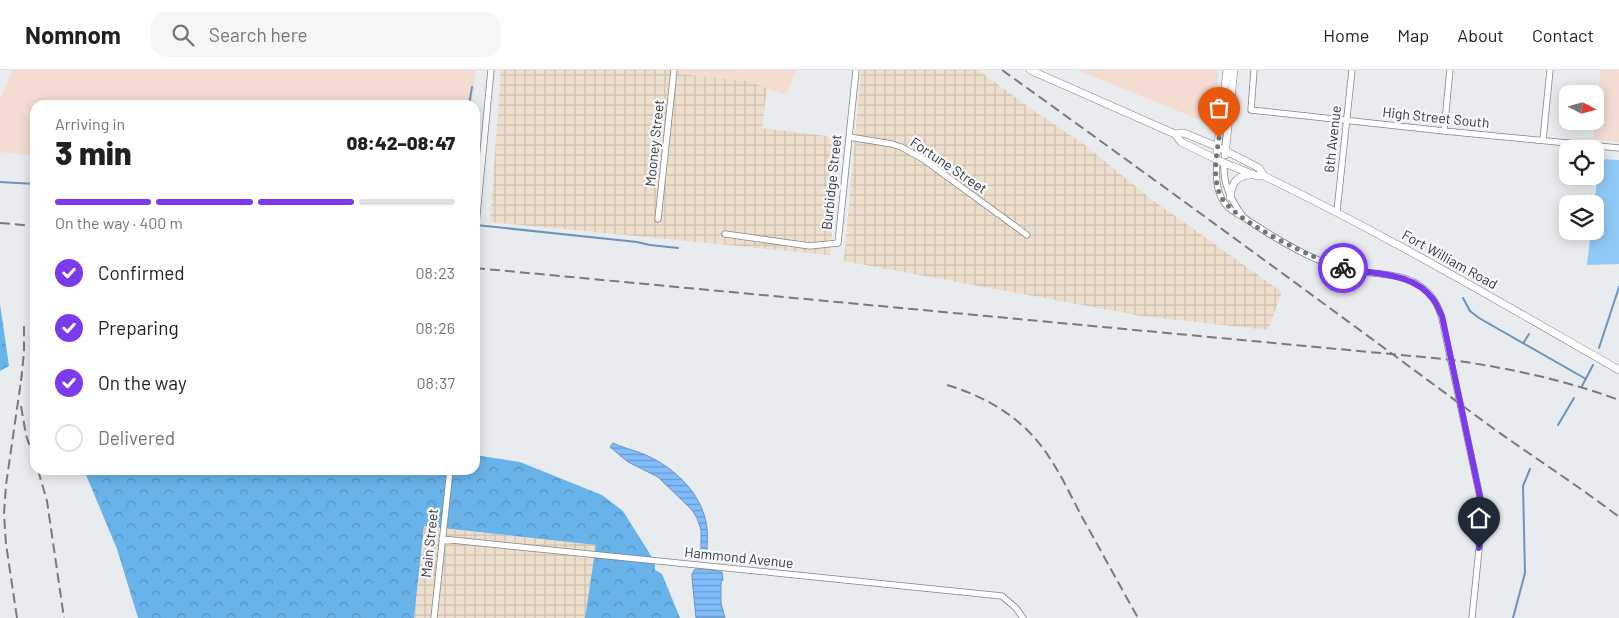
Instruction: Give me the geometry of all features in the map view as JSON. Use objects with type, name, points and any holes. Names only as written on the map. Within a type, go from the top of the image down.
[{"type":"main road","name":"Fort William Road","points":[[1030,70],[1176,134],[1184,133],[1218,147],[1259,168],[1264,176]]},
{"type":"main road","points":[[1217,159],[1227,70]]},
{"type":"main road","points":[[1224,163],[1234,70]]},
{"type":"main road","name":"Fort William Road","points":[[1176,134],[1181,142],[1224,163],[1256,176],[1264,176],[1336,211],[1421,256],[1619,370]]},
{"type":"main road","points":[[1230,197],[1235,180],[1252,174]]},
{"type":"street","points":[[480,187],[492,70]]},
{"type":"street","name":"Mooney Street","points":[[658,218],[674,70]]},
{"type":"street","name":"Burbidge Street","points":[[725,234],[810,246],[838,243],[856,70]]},
{"type":"street","name":"High Street South","points":[[1254,70],[1252,110],[1619,148]]},
{"type":"street","name":"6th Avenue","points":[[1336,211],[1352,70]]},
{"type":"street","points":[[1444,131],[1450,70]]},
{"type":"street","points":[[1543,140],[1550,70]]},
{"type":"street","name":"Fortune Street","points":[[848,137],[901,147],[922,159],[1027,235]]},
{"type":"street","points":[[1217,159],[1216,184],[1227,206],[1274,238],[1331,265],[1413,281],[1424,288],[1435,300],[1442,316],[1480,497],[1481,530],[1472,618]]},
{"type":"street","points":[[1224,163],[1223,175],[1230,197],[1243,217]]},
{"type":"street","name":"Main Street","points":[[434,618],[449,475]]},
{"type":"street","name":"Hammond Avenue","points":[[442,539],[1002,596],[1016,608],[1023,618]]},
{"type":"shaded area","points":[[13,70],[476,70],[473,100],[30,100],[30,155],[0,152],[0,99]]},
{"type":"shaded area","points":[[501,70],[670,70],[670,73],[747,81],[767,88],[762,128],[841,138],[830,255],[490,222]]},
{"type":"shaded area","points":[[670,70],[797,70],[786,95],[747,81],[670,73]]},
{"type":"shaded area","points":[[861,70],[978,70],[1085,145],[1151,199],[1282,292],[1268,330],[1141,316],[844,261]]},
{"type":"shaded area","points":[[1077,70],[1218,70],[1215,126]]},
{"type":"shaded area","points":[[1601,70],[1619,70],[1619,142],[1593,139],[1594,130],[1604,130],[1604,85],[1599,85]]},
{"type":"shaded area","points":[[1604,159],[1619,160],[1619,264],[1587,265],[1590,240],[1604,240],[1604,195],[1595,195],[1597,185],[1604,185]]},
{"type":"shaded area","points":[[613,443],[662,463],[673,471],[692,491],[704,515],[707,531],[707,551],[701,550],[701,530],[692,510],[658,477],[628,462],[610,447]]},
{"type":"shaded area","points":[[424,526],[597,545],[585,618],[414,618]]},
{"type":"shaded area","points":[[695,569],[722,572],[721,603],[725,618],[696,618],[692,578]]},
{"type":"green space","points":[[0,304],[9,366],[0,371]]},
{"type":"green space","points":[[480,456],[520,462],[602,495],[623,511],[655,562],[655,570],[662,574],[680,618],[585,618],[596,545],[424,526],[414,618],[138,618],[117,549],[86,475],[480,475]]},
{"type":"waterway","points":[[470,100],[472,87]]},
{"type":"waterway","points":[[0,182],[30,184]]},
{"type":"waterway","points":[[480,225],[678,248]]},
{"type":"waterway","points":[[1599,348],[1619,287]]},
{"type":"waterway","points":[[1463,298],[1470,311],[1479,318],[1586,379]]},
{"type":"waterway","points":[[1524,342],[1529,334]]},
{"type":"waterway","points":[[1582,386],[1593,365]]},
{"type":"waterway","points":[[1558,425],[1574,398]]},
{"type":"waterway","points":[[1513,618],[1525,573],[1523,486],[1530,469]]},
{"type":"railway","points":[[1002,70],[1493,428],[1619,517]]},
{"type":"railway","points":[[0,223],[30,226]]},
{"type":"railway","points":[[480,268],[1444,359],[1533,375],[1619,400]]},
{"type":"railway","points":[[21,381],[24,323]]},
{"type":"railway","points":[[17,618],[6,544],[4,514],[6,485],[22,374]]},
{"type":"railway","points":[[947,385],[974,395],[1000,408],[1033,436],[1059,472],[1138,618]]},
{"type":"railway","points":[[21,406],[30,447]]},
{"type":"railway","points":[[39,475],[47,501],[64,618]]},
{"type":"way so far","points":[[1219,138],[1216,184],[1227,206],[1274,238],[1331,265],[1343,268]]},
{"type":"route","points":[[1343,268],[1413,281],[1424,288],[1435,300],[1442,316],[1480,497],[1481,530],[1479,548]]}]
